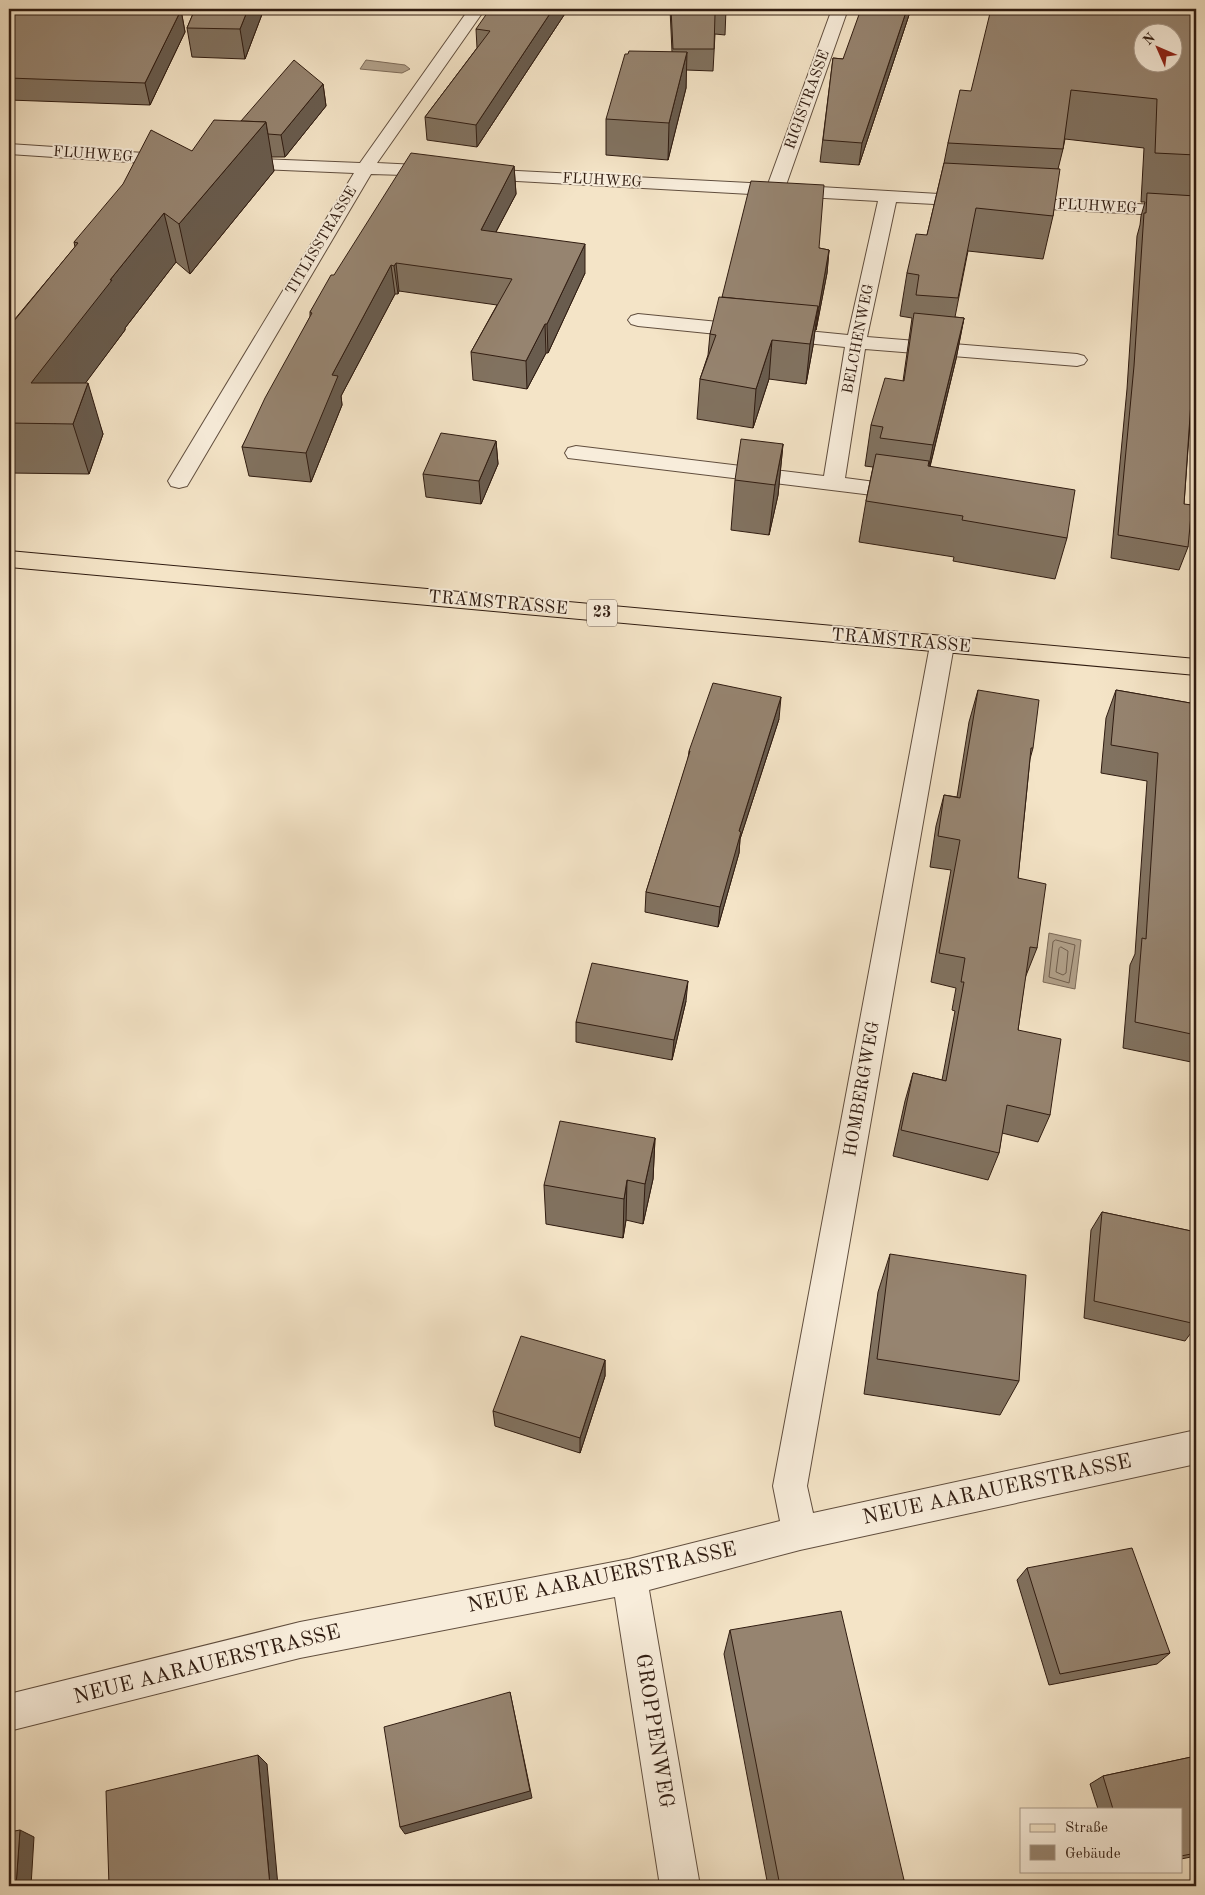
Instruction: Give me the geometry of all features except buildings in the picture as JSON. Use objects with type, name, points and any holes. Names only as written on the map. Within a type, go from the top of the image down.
[{"type":"main road","name":"TRAMSTRASSE","points":[[9,559],[942,645],[1196,666]]},
{"type":"street","name":"TITLISSTRASSE","points":[[179,481],[366,167],[477,9]]},
{"type":"street","name":"RIGISTRASSE","points":[[775,191],[840,9]]},
{"type":"street","name":"FLUHWEG","points":[[9,149],[194,161]]},
{"type":"street","points":[[152,175],[163,159]]},
{"type":"street","name":"FLUHWEG","points":[[223,162],[366,167],[775,191],[1196,212]]},
{"type":"street","name":"BELCHENWEG","points":[[834,482],[856,342],[888,197]]},
{"type":"street","points":[[638,320],[856,342],[1077,360]]},
{"type":"street","points":[[576,453],[834,482],[930,495]]},
{"type":"street","name":"HOMBERGWEG","points":[[800,1533],[790,1486],[942,645]]},
{"type":"street","name":"NEUE AARAUERSTRASSE","points":[[9,1713],[300,1640],[629,1577],[800,1533],[1196,1446]]},
{"type":"street","name":"GROPPENWEG","points":[[629,1577],[680,1886]]},
{"type":"water","points":[[366,60],[405,65],[410,69],[402,73],[360,69]]},
{"type":"water","points":[[1049,933],[1081,940],[1075,989],[1043,982]]}]
